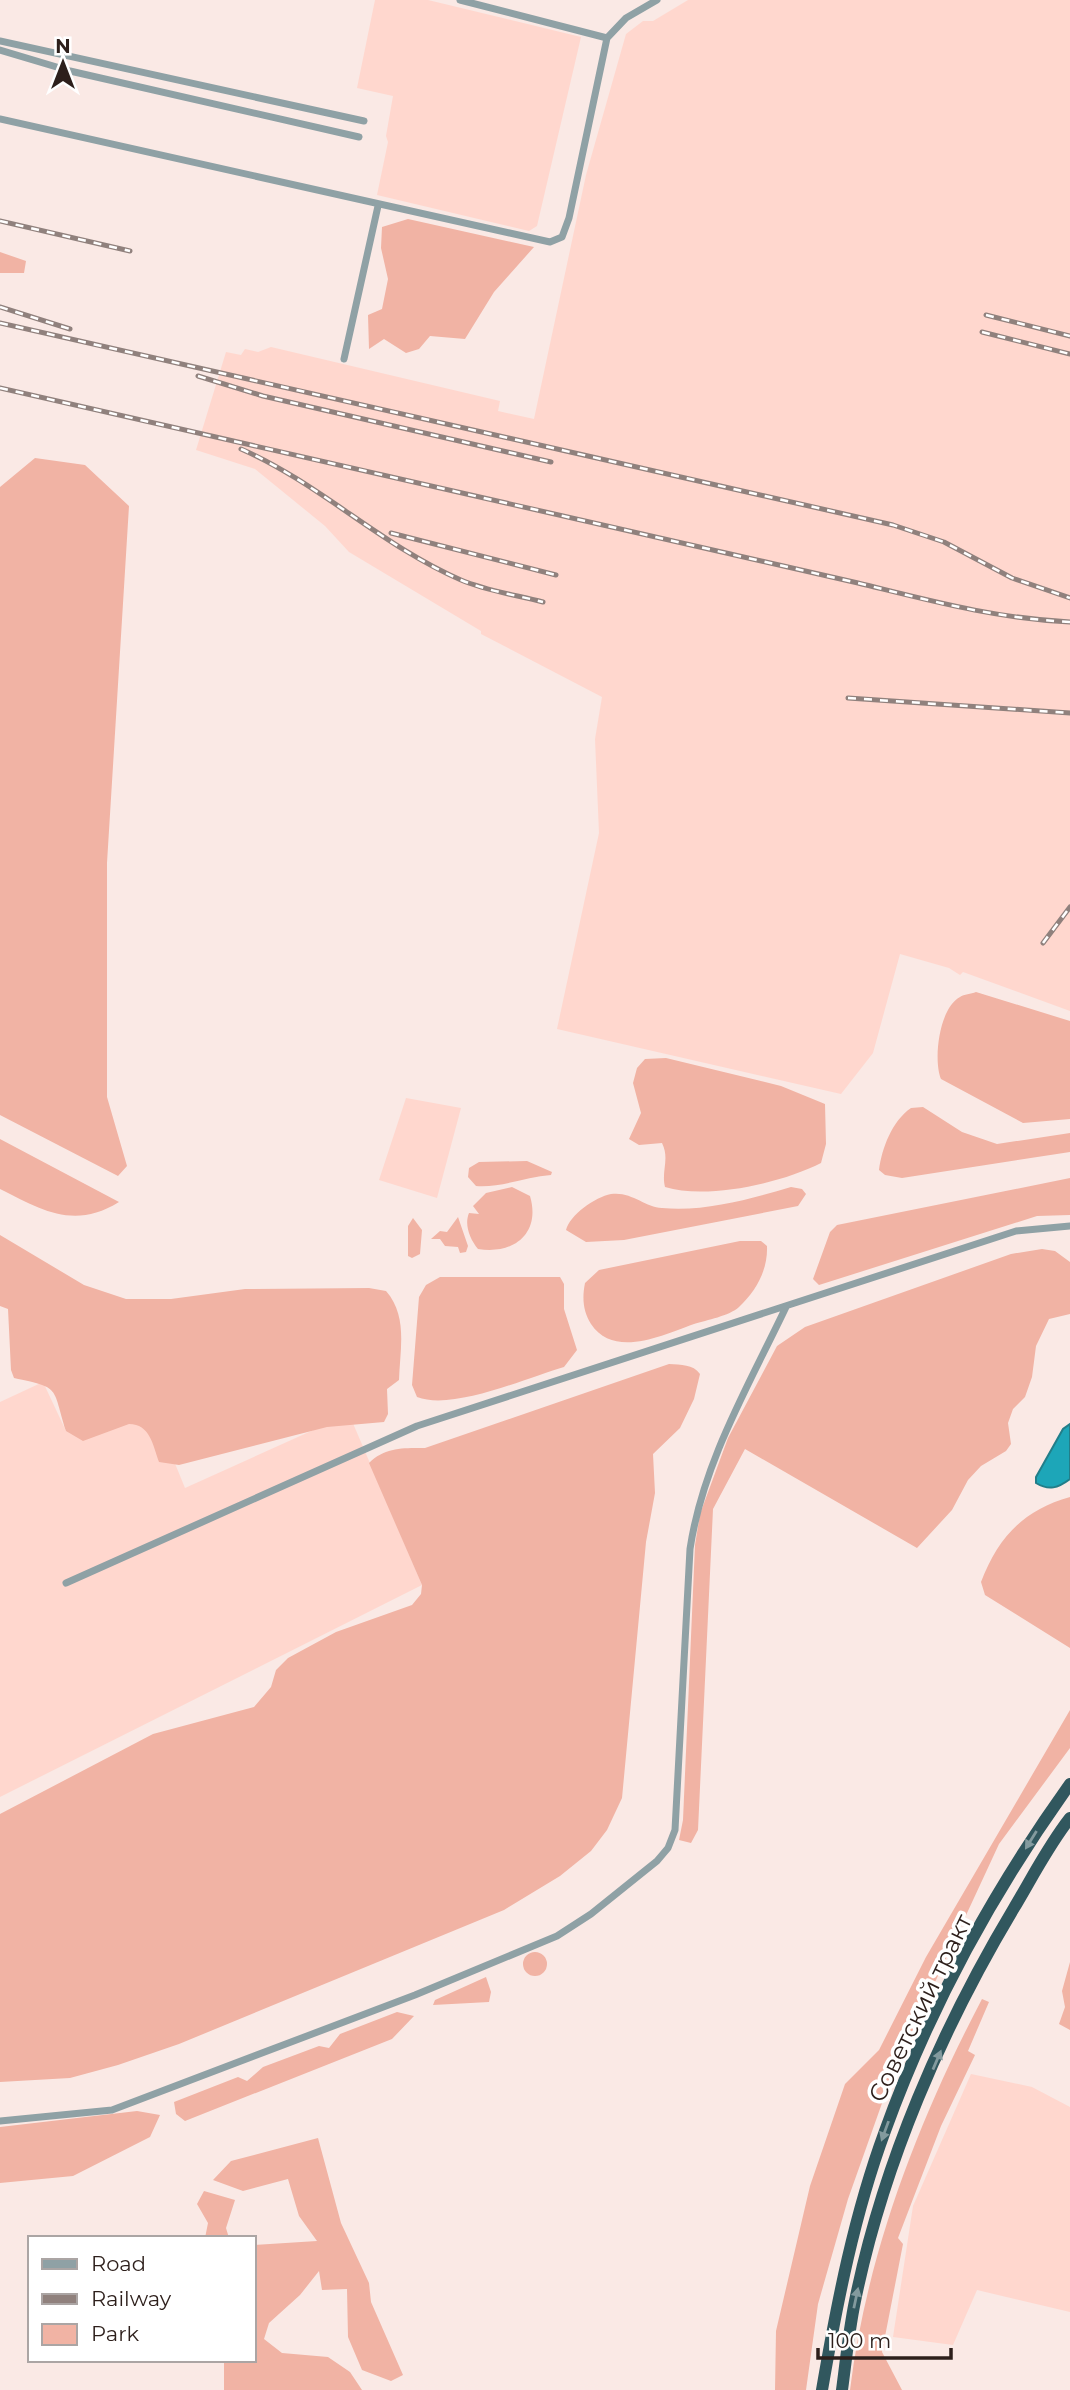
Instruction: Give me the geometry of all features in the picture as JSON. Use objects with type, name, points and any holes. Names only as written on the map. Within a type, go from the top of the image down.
[{"type":"highway","name":"Советский тракт","points":[[822,2390],[839,2290],[860,2211],[884,2133],[917,2050],[1019,1859],[1070,1784]]},
{"type":"highway","name":"Советский тракт","points":[[842,2390],[855,2301],[876,2217],[905,2136],[941,2050],[986,1955],[1070,1818]]},
{"type":"street","points":[[460,0],[607,38]]},
{"type":"street","points":[[0,119],[540,242],[562,237],[571,210],[607,38],[626,18],[657,0]]},
{"type":"street","points":[[0,41],[364,121]]},
{"type":"street","points":[[0,50],[70,71],[359,136]]},
{"type":"street","points":[[344,359],[378,206]]},
{"type":"street","points":[[66,1583],[417,1426],[1016,1231],[1070,1226]]},
{"type":"street","points":[[0,2121],[112,2109],[415,1995],[557,1936],[591,1914],[657,1861],[668,1848],[675,1830],[690,1549],[695,1519],[709,1469],[786,1307]]},
{"type":"shaded area","points":[[375,0],[428,0],[581,37],[537,226],[529,231],[377,195],[388,142],[386,136],[393,96],[357,88]]},
{"type":"shaded area","points":[[688,0],[1070,0],[1070,1011],[963,972],[960,975],[949,968],[900,954],[873,1053],[841,1094],[557,1029],[599,833],[595,739],[602,697],[481,634],[481,631],[349,552],[325,526],[255,469],[196,450],[226,352],[241,355],[245,349],[258,352],[271,347],[500,401],[498,411],[534,419],[586,175],[626,34],[643,21],[653,21]]},
{"type":"shaded area","points":[[406,1098],[461,1108],[437,1198],[379,1180]]},
{"type":"shaded area","points":[[43,1382],[66,1431],[149,1400],[185,1488],[349,1414],[422,1585],[0,1797],[0,1402]]},
{"type":"shaded area","points":[[971,2074],[1032,2087],[1070,2107],[1070,2312],[977,2290],[953,2345],[893,2337],[913,2206]]},
{"type":"green space","points":[[408,219],[534,247],[494,292],[465,339],[430,336],[419,349],[406,353],[384,339],[369,349],[368,315],[382,309],[388,279],[381,248],[382,227]]},
{"type":"green space","points":[[0,252],[26,261],[24,273],[0,273]]},
{"type":"green space","points":[[35,458],[85,465],[129,506],[107,863],[107,1097],[127,1166],[118,1176],[0,1115],[0,487]]},
{"type":"green space","points":[[976,992],[1070,1021],[1070,1119],[1023,1123],[941,1079],[938,1048],[947,1012],[960,997]]},
{"type":"green space","points":[[666,1058],[781,1086],[825,1104],[826,1144],[821,1163],[786,1177],[744,1187],[702,1192],[665,1187],[665,1154],[662,1143],[639,1145],[629,1139],[641,1113],[633,1083],[637,1068],[645,1059]]},
{"type":"green space","points":[[923,1107],[962,1132],[997,1144],[1070,1133],[1070,1152],[902,1178],[885,1175],[879,1170],[880,1162],[893,1128],[911,1108]]},
{"type":"green space","points":[[0,1139],[119,1202],[87,1215],[73,1216],[44,1210],[0,1189]]},
{"type":"green space","points":[[527,1161],[552,1172],[551,1175],[485,1186],[476,1186],[468,1177],[469,1168],[479,1162]]},
{"type":"green space","points":[[1070,1178],[1070,1215],[1037,1216],[819,1285],[813,1279],[830,1232],[837,1225]]},
{"type":"green space","points":[[512,1187],[530,1196],[532,1221],[528,1231],[513,1245],[491,1250],[478,1249],[469,1232],[469,1213],[479,1214],[473,1206],[486,1193]]},
{"type":"green space","points":[[791,1187],[802,1189],[806,1194],[798,1206],[624,1240],[586,1242],[566,1230],[572,1218],[584,1208],[611,1194],[625,1195],[656,1207],[678,1209],[727,1204]]},
{"type":"green space","points":[[458,1217],[468,1246],[466,1252],[460,1253],[458,1247],[445,1246],[440,1239],[431,1239],[440,1231],[447,1232]]},
{"type":"green space","points":[[413,1218],[422,1230],[420,1254],[412,1258],[408,1256],[408,1226]]},
{"type":"green space","points":[[0,1235],[84,1285],[126,1299],[171,1299],[245,1289],[369,1288],[386,1291],[397,1311],[401,1333],[399,1380],[387,1389],[388,1414],[384,1422],[327,1427],[179,1465],[159,1462],[150,1437],[136,1425],[129,1424],[83,1441],[66,1431],[52,1391],[40,1384],[14,1378],[11,1370],[8,1309],[0,1306]]},
{"type":"green space","points":[[740,1241],[761,1241],[767,1246],[767,1255],[756,1287],[739,1307],[730,1313],[654,1338],[626,1342],[612,1340],[601,1334],[588,1319],[584,1304],[585,1283],[599,1270]]},
{"type":"green space","points":[[1042,1249],[1055,1251],[1070,1262],[1070,1314],[1049,1319],[1036,1346],[1032,1377],[1025,1397],[1013,1409],[1008,1423],[1011,1444],[1006,1451],[981,1466],[968,1480],[952,1510],[917,1548],[745,1449],[713,1509],[698,1830],[691,1843],[679,1840],[683,1820],[695,1545],[700,1514],[728,1438],[777,1346],[805,1327],[1011,1254]]},
{"type":"green space","points":[[440,1277],[560,1277],[564,1284],[564,1309],[577,1350],[564,1367],[490,1391],[450,1400],[417,1397],[412,1385],[419,1297],[426,1285]]},
{"type":"green space","points":[[669,1364],[690,1367],[700,1374],[694,1399],[680,1428],[653,1454],[655,1493],[646,1542],[622,1798],[607,1830],[591,1851],[560,1876],[504,1910],[179,2044],[70,2078],[0,2082],[0,1814],[153,1734],[254,1707],[271,1687],[276,1670],[288,1658],[336,1632],[412,1605],[421,1594],[422,1585],[369,1463],[375,1458],[395,1450],[425,1448]]},
{"type":"green space","points":[[1070,1497],[1070,1648],[985,1595],[981,1582],[995,1552],[1014,1528],[1039,1510]]},
{"type":"green space","points":[[1070,1710],[1070,1748],[999,1844],[892,2075],[848,2199],[818,2304],[806,2390],[775,2390],[776,2331],[810,2186],[845,2084],[879,2050],[926,1957]]},
{"type":"green space","points":[[535,1952],[546,1959],[547,1964],[540,1975],[535,1976],[524,1969],[523,1964],[530,1953]]},
{"type":"green space","points":[[1070,1962],[1070,2030],[1059,2024],[1065,2007],[1062,1991]]},
{"type":"green space","points":[[486,1977],[491,1992],[489,2002],[433,2005],[435,2000]]},
{"type":"green space","points":[[982,1999],[989,2002],[968,2051],[975,2055],[941,2126],[898,2238],[903,2244],[882,2352],[902,2390],[850,2390],[869,2288],[898,2189],[937,2092]]},
{"type":"green space","points":[[397,2012],[414,2016],[392,2039],[185,2121],[176,2114],[174,2102],[238,2077],[247,2081],[263,2067],[319,2046],[329,2048],[340,2034]]},
{"type":"green space","points":[[137,2111],[160,2115],[150,2137],[73,2176],[0,2183],[0,2127]]},
{"type":"green space","points":[[318,2138],[341,2223],[369,2283],[371,2302],[403,2375],[391,2381],[362,2370],[348,2337],[347,2289],[322,2290],[319,2271],[300,2295],[269,2323],[264,2339],[282,2353],[328,2357],[350,2372],[362,2390],[224,2390],[224,2362],[256,2362],[256,2245],[317,2241],[299,2216],[288,2179],[243,2191],[213,2180],[231,2161]]},
{"type":"green space","points":[[204,2191],[235,2200],[226,2228],[228,2236],[205,2236],[208,2223],[197,2204]]},
{"type":"water","points":[[1070,1424],[1070,1479],[1053,1487],[1036,1483],[1036,1477],[1063,1429]]},
{"type":"railway","points":[[0,221],[130,251]]},
{"type":"railway","points":[[0,307],[70,329]]},
{"type":"railway","points":[[986,315],[1070,336]]},
{"type":"railway","points":[[0,323],[893,525],[944,542],[1012,578],[1070,598]]},
{"type":"railway","points":[[982,332],[1070,354]]},
{"type":"railway","points":[[198,376],[263,396],[551,462]]},
{"type":"railway","points":[[0,388],[937,602],[1015,617],[1070,622]]},
{"type":"railway","points":[[241,449],[297,479],[432,566],[471,584],[543,602]]},
{"type":"railway","points":[[391,533],[556,575]]},
{"type":"railway","points":[[848,698],[1070,713]]},
{"type":"railway","points":[[1043,943],[1070,907]]}]
